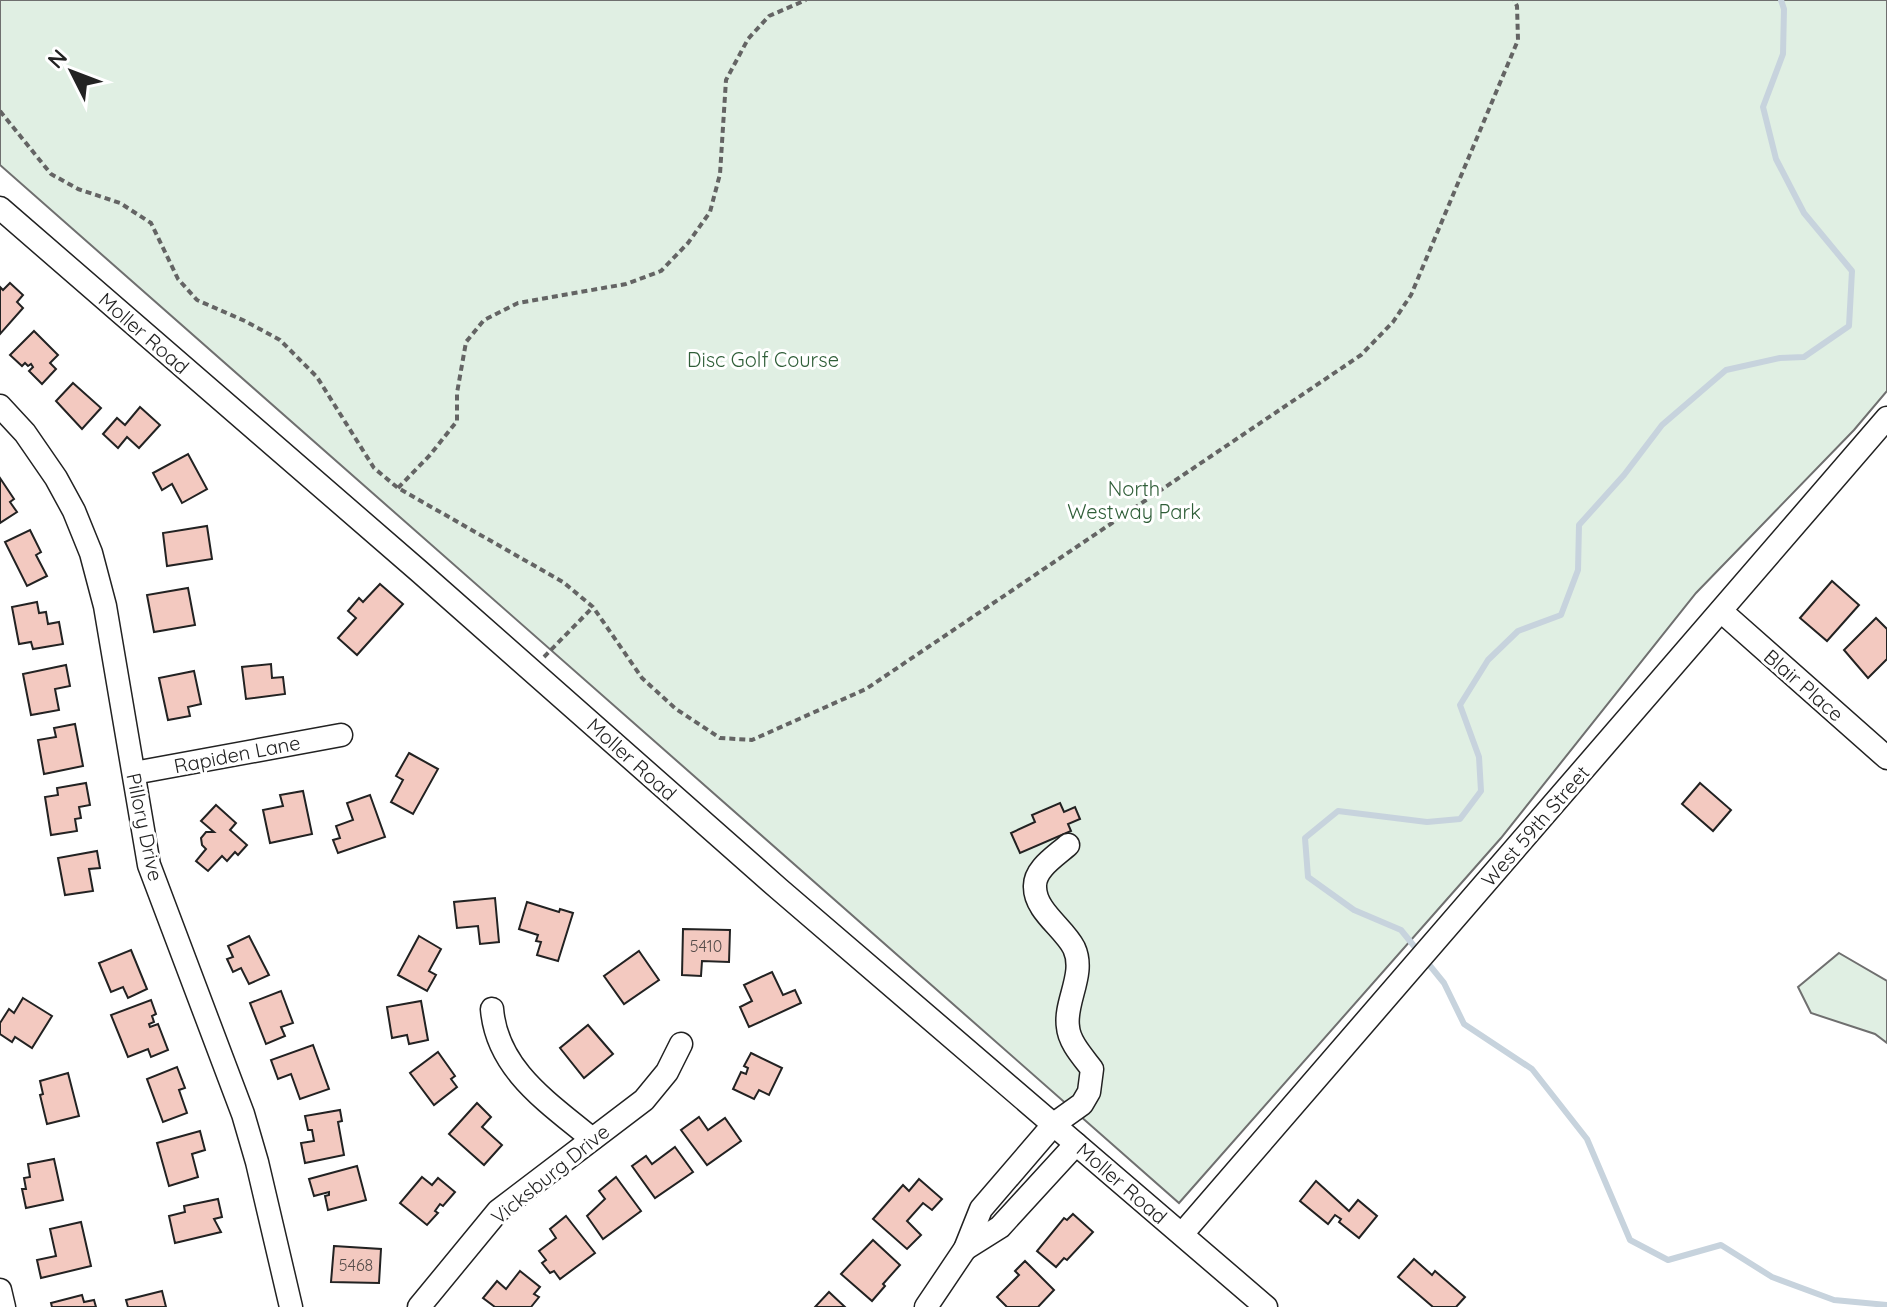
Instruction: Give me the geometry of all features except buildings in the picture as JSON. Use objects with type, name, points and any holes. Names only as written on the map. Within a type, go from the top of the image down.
[{"type":"street","name":"Moller Road","points":[[0,208],[779,889],[1266,1307]]},
{"type":"street","name":"Pillory Drive","points":[[0,406],[25,433],[56,478],[91,553],[105,606],[149,865],[243,1114],[291,1307]]},
{"type":"street","name":"West 59th Street","points":[[1182,1234],[1887,418]]},
{"type":"street","name":"Blair Place","points":[[1721,611],[1887,758]]},
{"type":"street","name":"Rapiden Lane","points":[[134,773],[341,735]]},
{"type":"street","points":[[926,1307],[965,1249],[981,1209],[1054,1124],[1082,1104],[1089,1092],[1092,1069],[1074,1044],[1067,1026],[1078,969],[1074,948],[1037,897],[1034,884],[1039,871],[1068,845]]},
{"type":"street","points":[[492,1009],[498,1039],[518,1074],[592,1139]]},
{"type":"street","name":"Vicksburg Drive","points":[[419,1307],[498,1211],[644,1100],[667,1072],[681,1044]]},
{"type":"street","points":[[965,1249],[1000,1227],[1076,1144]]},
{"type":"street","points":[[0,1290],[4,1307]]},
{"type":"path","points":[[398,488],[457,421],[457,393],[466,342],[484,320],[518,303],[638,280],[661,271],[688,243],[710,212],[720,174],[726,80],[748,39],[769,16],[806,0]]},
{"type":"path","points":[[0,111],[51,174],[78,189],[120,203],[151,223],[178,279],[197,300],[280,340],[317,377],[374,468],[398,488],[563,582],[593,607],[642,678],[676,709],[720,738],[752,740],[866,689],[926,652],[1361,355],[1393,322],[1411,295],[1518,40],[1514,0]]},
{"type":"path","points":[[532,670],[593,607]]},
{"type":"green space","name":"North Westway Park","points":[[0,0],[1887,0],[1887,391],[1854,430],[1696,593],[1501,838],[1179,1203],[0,165]]},
{"type":"green space","points":[[1839,953],[1887,981],[1887,1043],[1875,1034],[1811,1013],[1798,987]]},
{"type":"waterway","points":[[1781,0],[1784,9],[1783,54],[1763,107],[1776,159],[1804,213],[1852,271],[1849,326],[1804,357],[1780,358],[1726,370],[1662,425],[1624,475],[1579,525],[1578,570],[1561,615],[1518,631],[1488,660],[1460,705],[1479,757],[1481,791],[1460,819],[1427,822],[1338,811],[1305,838],[1308,877],[1354,910],[1401,930],[1444,983],[1464,1024],[1532,1069],[1587,1139],[1630,1240],[1668,1260],[1721,1245],[1772,1277],[1834,1300],[1887,1305]]},
{"type":"park label","name":"Disc Golf Course","points":[[763,359]]}]
